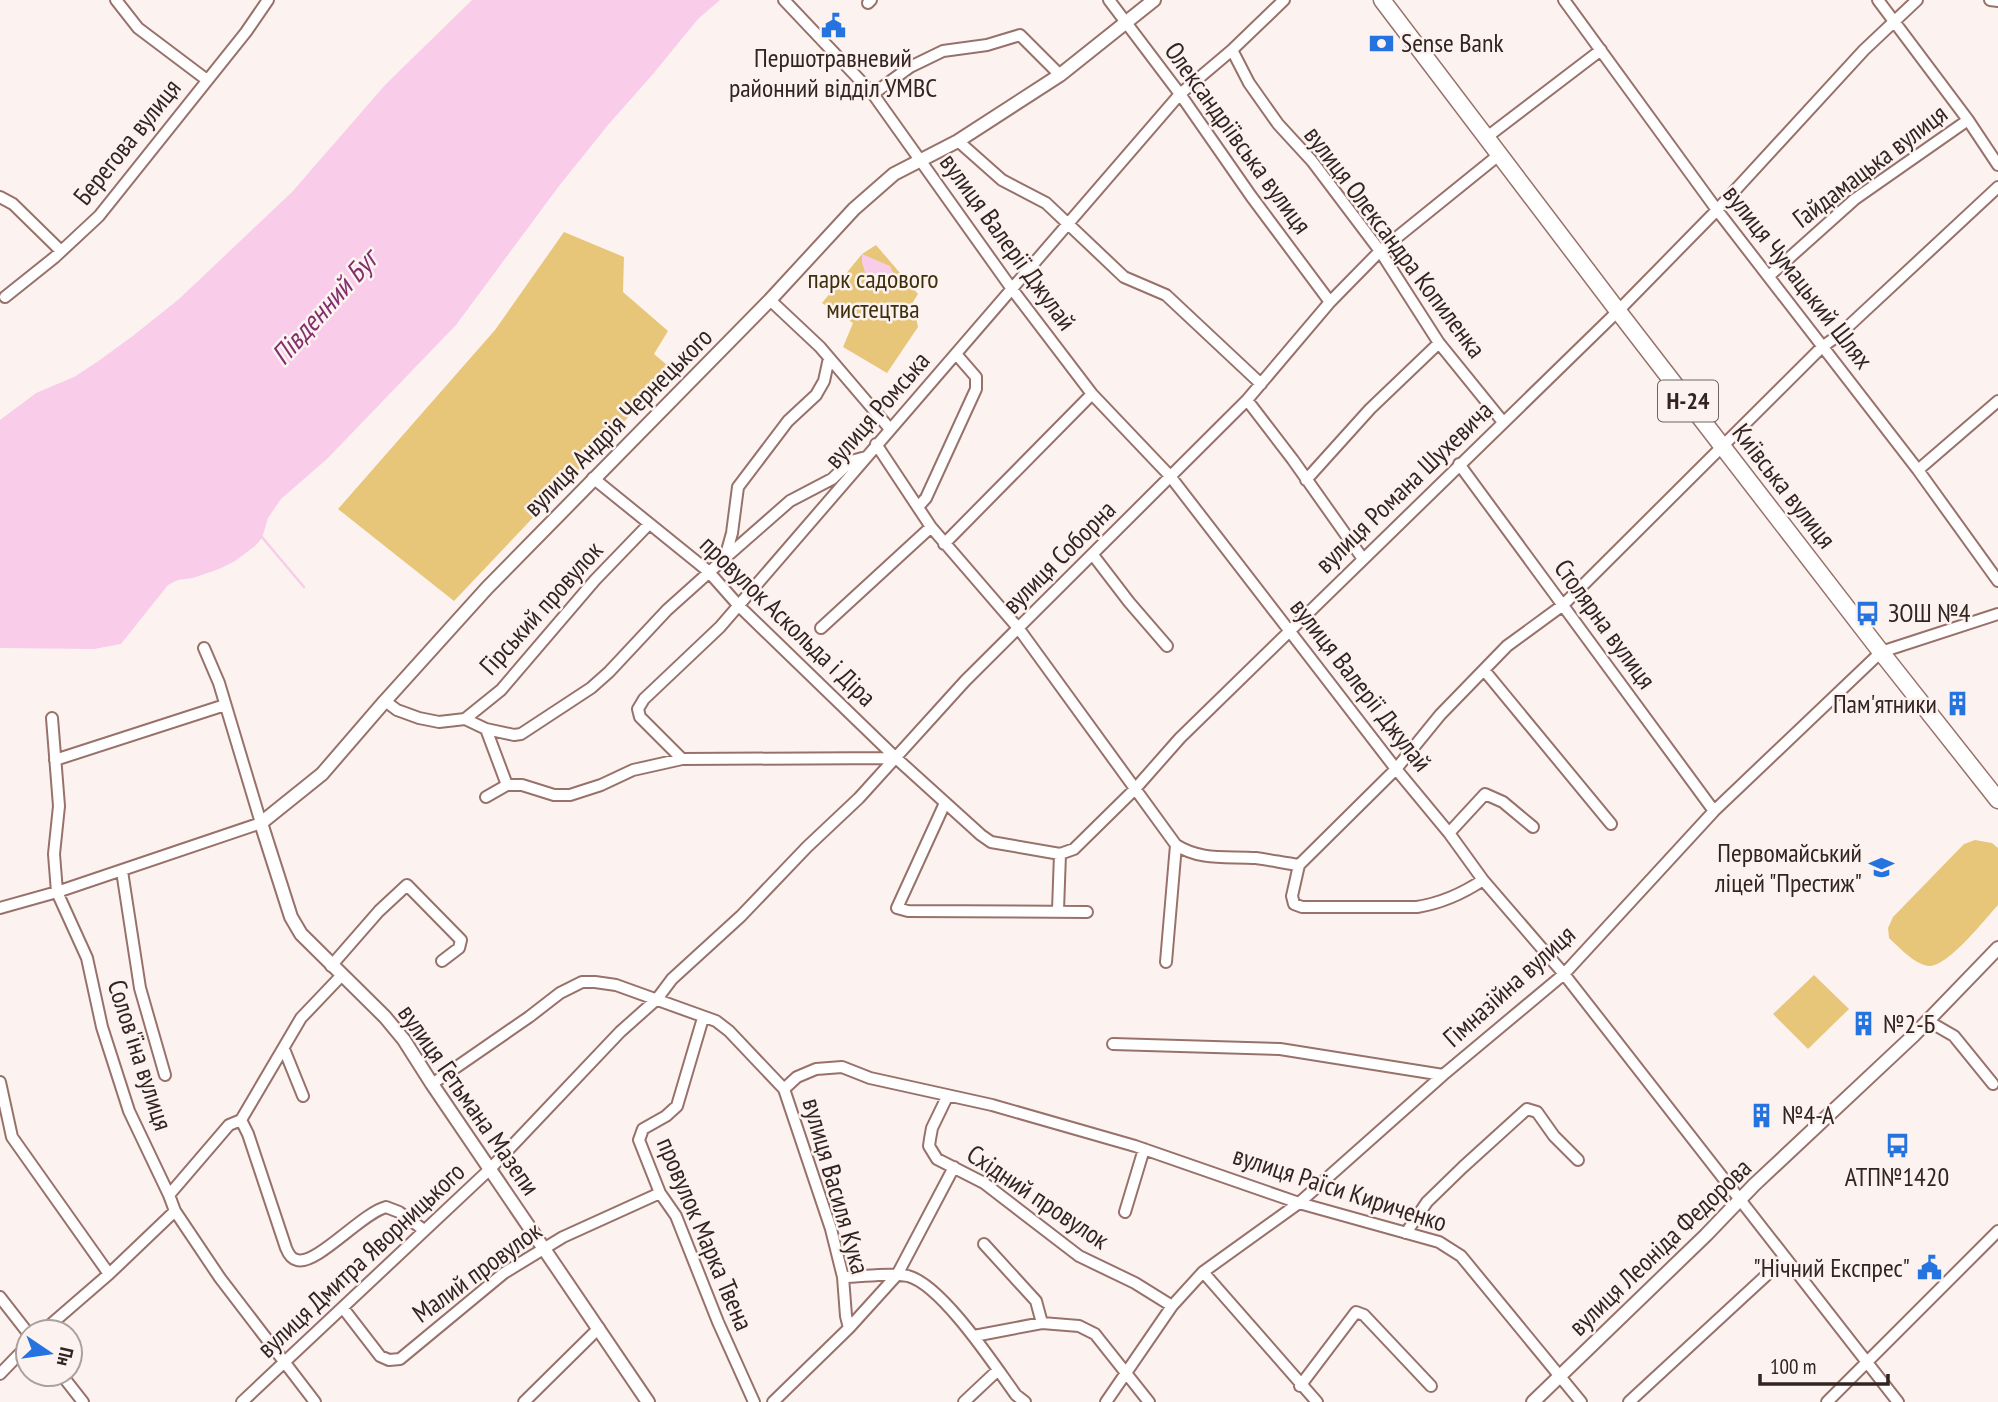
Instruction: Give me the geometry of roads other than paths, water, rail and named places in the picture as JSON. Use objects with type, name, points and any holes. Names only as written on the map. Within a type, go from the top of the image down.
[{"type":"main road","name":"Київська вулиця","points":[[1382,0],[1618,311],[1998,800]]},
{"type":"street","points":[[116,0],[138,28],[207,80]]},
{"type":"street","name":"Берегова вулиця","points":[[5,296],[99,216],[246,32],[268,0]]},
{"type":"street","name":"вулиця Валерії Джулай","points":[[783,0],[873,94],[1012,289],[1092,394],[1170,476],[1483,880],[1564,974],[1898,1402]]},
{"type":"street","name":"Олександріївська вулиця","points":[[1109,0],[1181,94],[1251,196],[1330,302]]},
{"type":"street","name":"вулиця Андрія Чернецького","points":[[0,908],[122,871],[261,823],[323,774],[487,588],[770,300],[861,202],[894,174],[958,141],[1060,75],[1154,0]]},
{"type":"street","name":"вулиця Ромська","points":[[682,759],[640,717],[638,709],[644,699],[739,606],[876,444],[1181,94],[1284,0]]},
{"type":"street","name":"вулиця Чумацький Шлях","points":[[1564,0],[1717,211],[1918,470],[1998,581]]},
{"type":"street","points":[[1878,0],[1968,120],[1998,165]]},
{"type":"street","name":"вулиця Романа Шухевича","points":[[1060,854],[1074,849],[1135,789],[1180,738],[1618,311],[1717,211],[1864,50],[1917,0]]},
{"type":"street","points":[[1990,0],[1998,1]]},
{"type":"street","points":[[873,94],[910,67],[943,51],[988,45],[1020,35],[1060,75]]},
{"type":"street","name":"вулиця Олександра Копиленка","points":[[1232,50],[1249,83],[1278,124],[1312,161],[1380,251],[1439,343],[1503,422]]},
{"type":"street","points":[[1487,137],[1601,50]]},
{"type":"street","name":"Гайдамацька вулиця","points":[[1769,276],[1855,199],[1968,120]]},
{"type":"street","points":[[958,141],[1002,180],[1046,203],[1124,276],[1166,295],[1261,384]]},
{"type":"street","name":"вулиця Соборна","points":[[657,999],[672,979],[741,916],[896,758],[965,681],[1247,400],[1330,302],[1380,251],[1500,154]]},
{"type":"street","points":[[1483,880],[1436,904],[1417,907],[1302,907],[1294,904],[1292,896],[1299,865],[1396,769],[1440,715],[1507,646],[1563,605],[1822,347],[1839,335],[1998,187]]},
{"type":"street","points":[[0,197],[13,204],[61,251]]},
{"type":"street","points":[[770,300],[829,358],[890,429]]},
{"type":"street","points":[[1306,480],[1370,409],[1439,343]]},
{"type":"street","points":[[918,507],[926,498],[975,389],[976,377],[956,354]]},
{"type":"street","points":[[725,558],[732,533],[738,486],[788,421],[816,395],[824,381],[829,358]]},
{"type":"street","points":[[944,544],[1092,394]]},
{"type":"street","points":[[1247,400],[1363,559]]},
{"type":"street","points":[[1918,470],[1998,401]]},
{"type":"street","points":[[876,444],[931,527],[1019,629],[1176,845],[1185,851],[1205,857],[1257,859],[1299,865]]},
{"type":"street","points":[[385,701],[397,710],[418,718],[439,722],[465,719],[486,729],[521,734],[609,673],[652,625],[708,571],[790,501],[832,479],[851,461],[868,456]]},
{"type":"street","name":"Столярна вулиця","points":[[1459,464],[1713,811]]},
{"type":"street","name":"провулок Аскольда і Діра","points":[[593,478],[708,571],[739,606],[946,803]]},
{"type":"street","name":"Гірський провулок","points":[[465,719],[501,690],[595,580],[649,524]]},
{"type":"street","points":[[821,628],[931,527]]},
{"type":"street","points":[[1093,555],[1167,646]]},
{"type":"street","name":"Гімназійна вулиця","points":[[1106,1402],[1172,1306],[1203,1272],[1299,1202],[1443,1075],[1564,974],[1713,811],[1881,652],[1998,614]]},
{"type":"street","name":"вулиця Гетьмана Мазепи","points":[[204,648],[219,683],[291,917],[301,934],[386,1017],[404,1040],[648,1402]]},
{"type":"street","points":[[1484,670],[1611,824]]},
{"type":"street","points":[[55,760],[225,705]]},
{"type":"street","name":"Солов'їна вулиця","points":[[52,718],[59,806],[54,854],[57,892],[87,958],[102,1027],[129,1111],[175,1211],[220,1278],[315,1402]]},
{"type":"street","points":[[486,729],[507,785]]},
{"type":"street","points":[[486,797],[507,785],[522,785],[554,795],[570,795],[601,785],[633,770],[682,759],[896,758]]},
{"type":"street","points":[[1449,833],[1485,794],[1503,802],[1533,827]]},
{"type":"street","points":[[1058,910],[1060,854],[990,842],[946,803],[897,908],[908,911],[1087,912]]},
{"type":"street","points":[[1166,962],[1176,845]]},
{"type":"street","points":[[122,871],[140,988],[164,1075]]},
{"type":"street","points":[[331,966],[379,911],[407,885],[461,940],[459,948],[442,961]]},
{"type":"street","name":"вулиця Леоніда Федорова","points":[[1533,1402],[1928,1021],[1998,948]]},
{"type":"street","points":[[169,1195],[229,1125],[241,1120],[301,1018],[342,975]]},
{"type":"street","name":"вулиця Василя Кука","points":[[432,1084],[560,993],[582,982],[616,985],[716,1021],[729,1031],[784,1089],[831,1229],[843,1277],[849,1328]]},
{"type":"street","name":"вулиця Дмитра Яворницького","points":[[242,1402],[490,1169],[620,1032],[657,999]]},
{"type":"street","name":"провулок Марка Твена","points":[[703,1018],[677,1106],[666,1116],[643,1129],[639,1135],[660,1193],[676,1216],[718,1322],[754,1402]]},
{"type":"street","points":[[1928,1021],[1954,1036],[1993,1084]]},
{"type":"street","points":[[1113,1044],[1280,1049],[1443,1075]]},
{"type":"street","points":[[284,1049],[303,1096]]},
{"type":"street","name":"вулиця Раїси Кириченко","points":[[784,1089],[797,1077],[816,1069],[842,1067],[870,1078],[992,1105],[1144,1149],[1299,1202],[1439,1242],[1461,1256],[1581,1402]]},
{"type":"street","points":[[0,1082],[12,1137],[109,1275]]},
{"type":"street","name":"Східний провулок","points":[[947,1097],[932,1128],[929,1146],[937,1159],[984,1183],[1079,1256],[1135,1283],[1172,1306]]},
{"type":"street","points":[[1406,1233],[1427,1202],[1527,1109],[1537,1112],[1554,1136],[1578,1160]]},
{"type":"street","points":[[241,1120],[286,1248],[296,1260],[304,1260],[324,1250],[380,1208],[393,1209],[424,1230]]},
{"type":"street","points":[[1125,1212],[1144,1149]]},
{"type":"street","name":"вулиця Василя Кука","points":[[773,1402],[849,1328],[897,1275],[954,1167]]},
{"type":"street","name":"Малий провулок","points":[[343,1308],[380,1356],[395,1361],[504,1273],[564,1237],[660,1193]]},
{"type":"street","points":[[58,1318],[109,1275],[175,1211]]},
{"type":"street","points":[[1827,1402],[1998,1231]]},
{"type":"street","points":[[984,1244],[1036,1301],[1042,1323]]},
{"type":"street","points":[[1629,1402],[1785,1258]]},
{"type":"street","points":[[1203,1272],[1300,1386],[1317,1402]]},
{"type":"street","points":[[843,1277],[897,1275],[909,1277],[928,1289],[974,1336],[1025,1402]]},
{"type":"street","points":[[0,1297],[16,1318]]},
{"type":"street","points":[[1300,1386],[1356,1312],[1364,1315],[1431,1386]]},
{"type":"street","points":[[974,1336],[1042,1323],[1069,1323],[1095,1334],[1149,1402]]},
{"type":"street","points":[[524,1402],[599,1328]]},
{"type":"street","points":[[0,1374],[14,1360]]},
{"type":"street","points":[[964,1402],[998,1370]]},
{"type":"street","points":[[72,1388],[83,1402]]},
{"type":"water","name":"Південний Буг","points":[[472,0],[720,0],[698,19],[608,125],[559,186],[456,325],[327,459],[281,499],[268,518],[262,538],[255,546],[219,569],[168,585],[121,644],[94,649],[0,648],[0,420],[36,393],[74,377],[97,362],[179,299],[292,192],[385,85]]},
{"type":"water","points":[[862,254],[890,266],[894,275],[885,281],[866,276]]},
{"type":"waterway","points":[[261,536],[304,587]]},
{"type":"place","name":"Першотравневий районний відділ УМВС","points":[[833,26]]},
{"type":"place","name":"Sense Bank","points":[[1381,43]]},
{"type":"place","name":"ЗОШ №4","points":[[1868,613]]},
{"type":"place","name":"Пам'ятники","points":[[1957,704]]},
{"type":"place","name":"Первомайський ліцей \"Престиж\"","points":[[1882,868]]},
{"type":"place","name":"№2-Б","points":[[1863,1024]]},
{"type":"place","name":"№4-А","points":[[1762,1115]]},
{"type":"place","name":"АТП№1420","points":[[1897,1145]]},
{"type":"place","name":"\"Нічний Експрес\"","points":[[1930,1268]]},
{"type":"park label","name":"парк садового мистецтва","points":[[873,294]]}]
